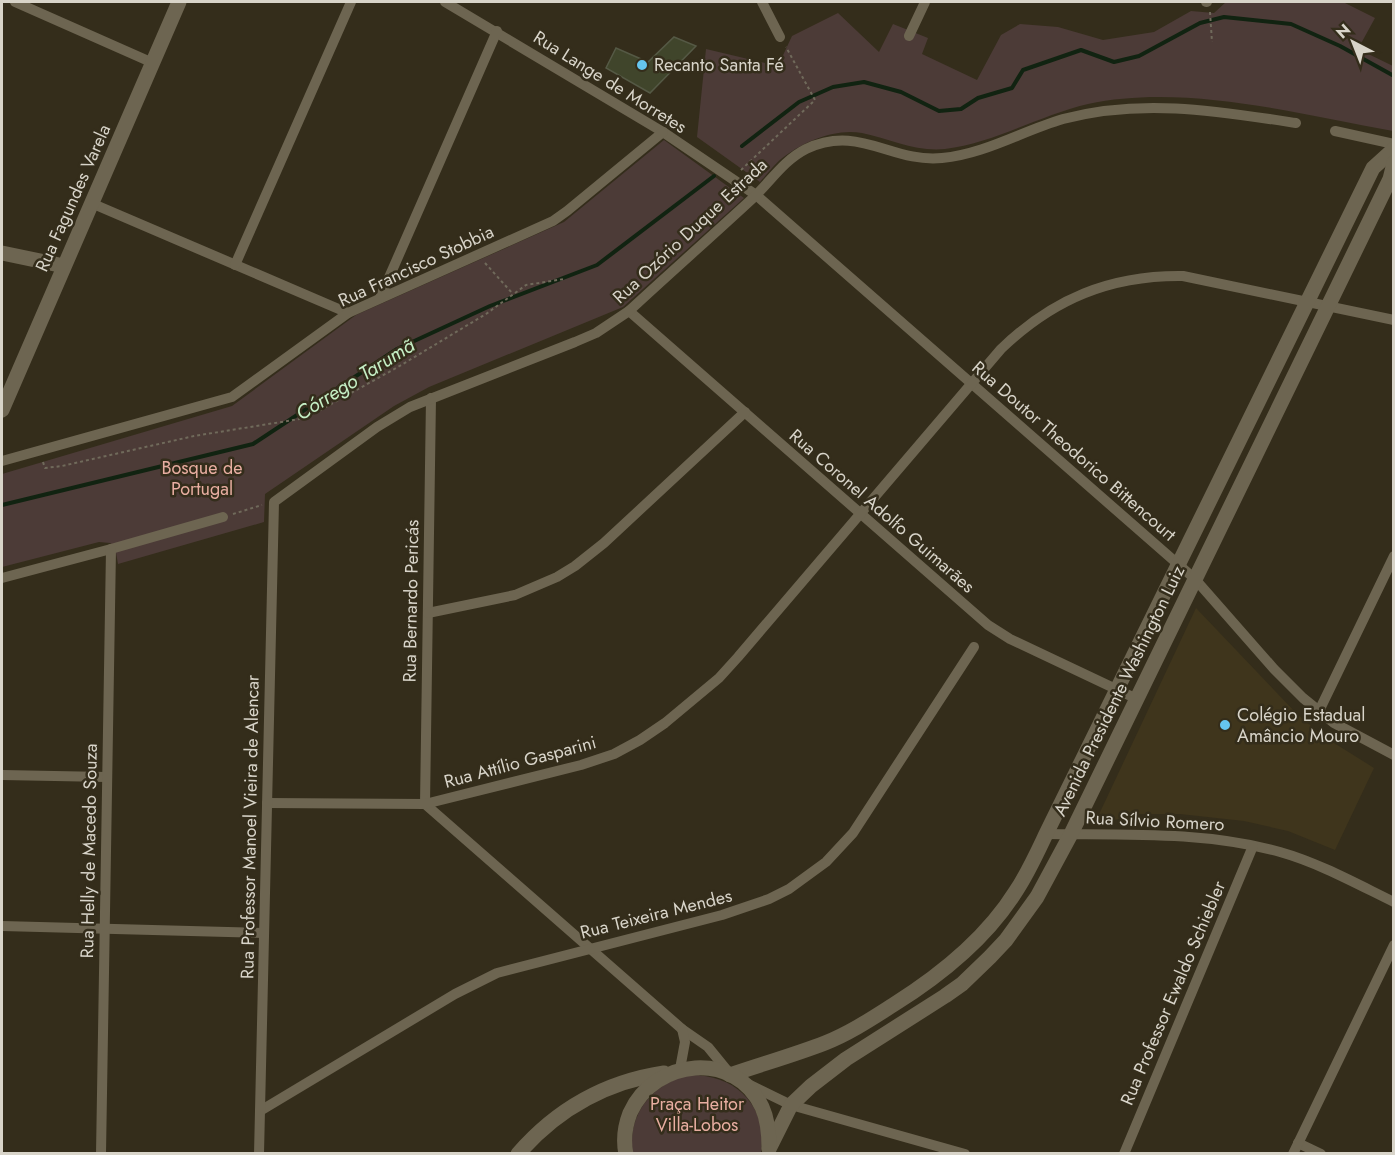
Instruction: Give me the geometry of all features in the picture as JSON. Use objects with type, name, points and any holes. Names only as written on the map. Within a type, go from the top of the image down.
[{"type":"street","points":[[15,2],[153,63]]},
{"type":"street","name":"Rua Fagundes Varela","points":[[2,410],[179,2]]},
{"type":"street","points":[[235,265],[351,2]]},
{"type":"street","name":"Rua Lange de Morretes","points":[[445,2],[663,132],[756,195]]},
{"type":"street","points":[[762,2],[780,38]]},
{"type":"street","points":[[909,36],[926,2]]},
{"type":"street","points":[[380,298],[497,31]]},
{"type":"street","name":"Rua Ozório Duque Estrada","points":[[274,502],[393,417],[431,398],[596,333],[629,311],[756,195],[794,157],[816,145],[831,141],[860,141],[910,157],[942,158],[978,151],[1063,119],[1107,110],[1152,107],[1209,110],[1296,123]]},
{"type":"street","points":[[1335,131],[1394,144]]},
{"type":"street","name":"Rua Francisco Stobbia","points":[[2,461],[232,398],[348,313],[535,229],[567,211],[663,132]]},
{"type":"street","name":"Avenida Presidente Washington Luiz","points":[[730,1075],[825,1043],[844,1034],[934,978],[979,938],[1006,906],[1047,834],[1373,168],[1394,149]]},
{"type":"street","name":"Avenida Presidente Washington Luiz","points":[[768,1151],[791,1105],[826,1073],[945,996],[976,972],[1006,940],[1047,881],[1390,179],[1394,163]]},
{"type":"street","name":"Rua Doutor Theodorico Bittencourt","points":[[756,195],[1195,579],[1274,669],[1319,711],[1349,732],[1394,755]]},
{"type":"street","points":[[92,203],[348,313]]},
{"type":"street","points":[[2,252],[64,266]]},
{"type":"street","name":"Rua Attílio Gasparini","points":[[267,803],[425,804],[581,765],[614,754],[640,740],[665,723],[719,678],[971,383],[1015,336],[1072,297],[1120,281],[1183,276],[1394,320]]},
{"type":"street","name":"Rua Coronel Adolfo Guimarães","points":[[629,311],[998,632],[1137,699]]},
{"type":"street","name":"Rua Bernardo Pericás","points":[[425,804],[431,398]]},
{"type":"street","points":[[428,613],[515,595],[556,577],[574,566],[604,543],[745,412]]},
{"type":"street","name":"Rua Professor Manoel Vieira de Alencar","points":[[259,1154],[274,502]]},
{"type":"street","points":[[2,578],[223,517]]},
{"type":"street","name":"Rua Helly de Macedo Souza","points":[[101,1154],[111,549]]},
{"type":"street","points":[[1319,711],[1394,556]]},
{"type":"street","name":"Rua Teixeira Mendes","points":[[260,1111],[474,983],[497,972],[748,908],[789,889],[843,846],[866,816],[974,647]]},
{"type":"street","points":[[2,775],[107,777]]},
{"type":"street","points":[[425,804],[682,1029],[708,1047],[730,1075],[748,1088],[761,1106],[769,1127],[768,1151]]},
{"type":"street","name":"Rua Sílvio Romero","points":[[1047,834],[1193,837],[1253,846],[1313,864],[1394,902]]},
{"type":"street","name":"Rua Professor Ewaldo Schiebler","points":[[1124,1154],[1253,846]]},
{"type":"street","points":[[2,926],[264,933]]},
{"type":"street","points":[[1321,1154],[1295,1148],[1394,945]]},
{"type":"street","points":[[626,1154],[624,1145],[627,1122],[636,1100],[652,1083],[676,1070],[685,1042],[682,1029]]},
{"type":"street","points":[[518,1154],[547,1124],[578,1102],[624,1081],[676,1070],[706,1068],[730,1075],[791,1105],[965,1154]]},
{"type":"path","points":[[1208,5],[1212,42]]},
{"type":"path","points":[[733,179],[815,100],[780,38]]},
{"type":"path","points":[[477,255],[513,294]]},
{"type":"path","points":[[45,468],[194,436],[306,418],[398,367],[486,314],[526,285],[564,279]]},
{"type":"path","points":[[223,517],[274,502]]},
{"type":"shaded area","name":"Colégio Estadual Amâncio Mouro","points":[[1196,608],[1297,714],[1323,736],[1374,768],[1335,850],[1288,831],[1244,821],[1180,814],[1139,814],[1094,825]]},
{"type":"green space","points":[[1226,2],[1343,2],[1375,18],[1358,49],[1393,66],[1393,131],[1241,103],[1163,97],[1125,98],[1070,109],[982,141],[945,149],[913,147],[862,133],[831,134],[793,150],[778,161],[760,182],[697,137],[706,49],[778,66],[792,36],[838,13],[879,52],[893,24],[928,38],[922,54],[977,80],[1001,35],[1020,24],[1058,27],[1103,40],[1154,32],[1191,11],[1214,13]]},
{"type":"green space","name":"Bosque de Portugal","points":[[664,140],[744,198],[623,307],[429,387],[394,406],[265,494],[264,522],[118,564],[115,547],[110,543],[99,542],[2,567],[2,474],[232,406],[356,315],[564,222]]},
{"type":"green space","name":"Praça Heitor Villa-Lobos","points":[[689,1075],[721,1080],[745,1096],[754,1107],[759,1121],[762,1136],[761,1153],[633,1154],[634,1126],[645,1103],[664,1085]]},
{"type":"building","name":"Recanto Santa Fé","points":[[674,37],[696,46],[650,93],[606,68],[616,48],[648,62]]},
{"type":"waterway","name":"Córrego Tarumã","points":[[742,146],[799,102],[833,87],[864,82],[901,92],[939,111],[961,109],[978,98],[1012,88],[1023,70],[1081,50],[1114,62],[1139,56],[1200,23],[1224,17],[1291,24],[1340,46],[1394,76]]},
{"type":"waterway","name":"Córrego Tarumã","points":[[2,505],[253,444],[397,349],[490,306],[597,265],[714,176]]},
{"type":"place","name":"Recanto Santa Fé","points":[[642,65]]},
{"type":"place","name":"Colégio Estadual Amâncio Mouro","points":[[1225,725]]}]
